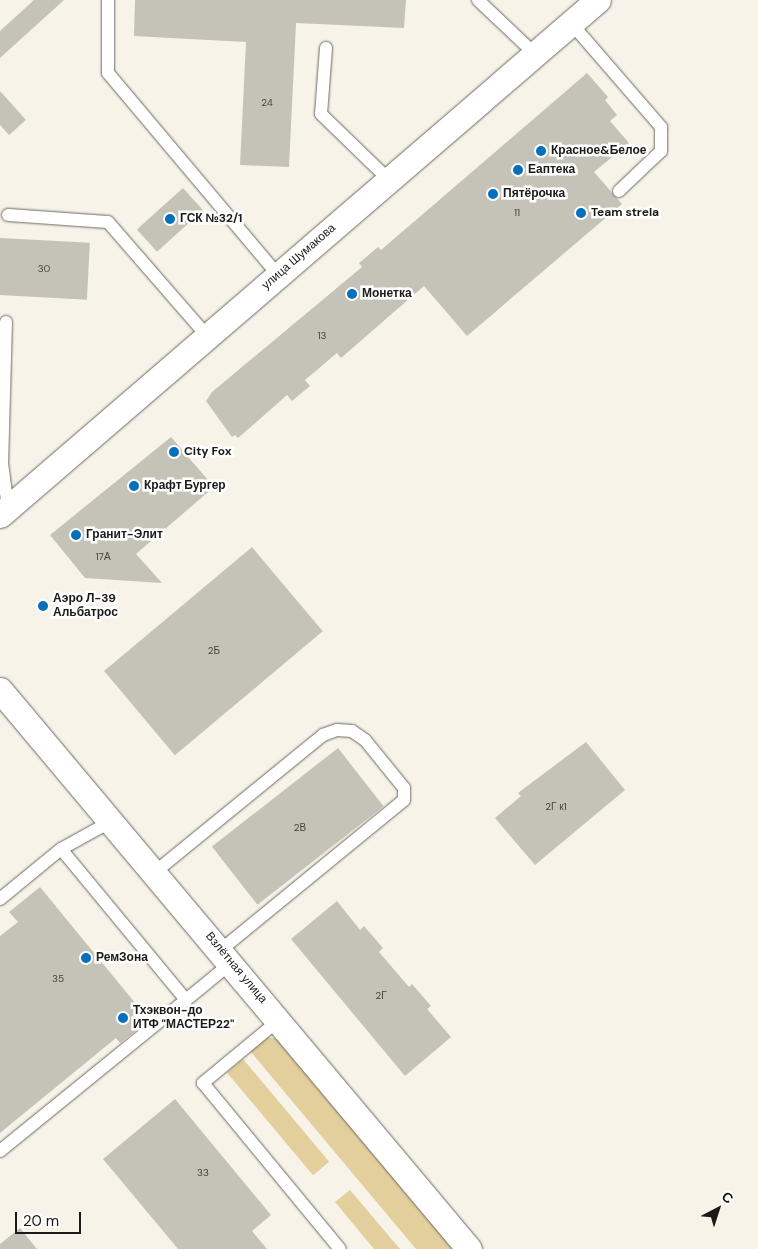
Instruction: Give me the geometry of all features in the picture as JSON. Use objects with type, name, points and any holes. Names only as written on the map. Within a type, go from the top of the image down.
[{"type":"street","name":"улица Шумакова","points":[[4,512],[597,0]]},
{"type":"street","name":"Взлётная улица","points":[[0,690],[112,820],[469,1249]]},
{"type":"lane","points":[[108,0],[108,72],[278,275]]},
{"type":"lane","points":[[478,0],[535,54]]},
{"type":"lane","points":[[571,23],[661,127],[661,151],[619,191]]},
{"type":"lane","points":[[326,48],[321,114],[388,180]]},
{"type":"lane","points":[[8,215],[108,222],[207,336]]},
{"type":"lane","points":[[4,512],[2,463],[6,322]]},
{"type":"lane","points":[[0,1151],[186,1000],[226,957],[404,800],[404,788],[366,740],[352,731],[323,735],[155,872]]},
{"type":"lane","points":[[0,899],[61,849],[112,820]]},
{"type":"lane","points":[[61,849],[186,1000]]},
{"type":"lane","points":[[279,1020],[203,1082],[340,1249]]},
{"type":"shaded area","points":[[266,1037],[283,1040],[456,1249],[416,1249],[250,1051]]},
{"type":"shaded area","points":[[243,1059],[329,1162],[313,1175],[227,1072]]},
{"type":"shaded area","points":[[350,1190],[400,1249],[374,1249],[335,1202]]},
{"type":"building","points":[[34,0],[64,0],[0,58],[0,31]]},
{"type":"building","points":[[135,0],[406,0],[404,28],[296,23],[289,167],[240,165],[246,42],[134,36]]},
{"type":"building","points":[[587,73],[608,97],[605,100],[617,115],[610,121],[629,143],[594,172],[622,204],[467,336],[424,286],[341,358],[337,353],[305,380],[310,386],[292,401],[287,395],[238,438],[235,435],[232,437],[206,401],[212,392],[362,267],[359,263],[378,247],[381,250]]},
{"type":"building","points":[[0,91],[26,120],[9,135],[0,125]]},
{"type":"building","name":"ГСК №32/1","points":[[183,188],[203,210],[157,252],[137,229]]},
{"type":"building","points":[[0,238],[90,243],[87,300],[0,295]]},
{"type":"building","points":[[171,437],[214,487],[136,554],[162,583],[85,578],[50,535]]},
{"type":"building","points":[[252,547],[323,631],[175,755],[104,671]]},
{"type":"building","points":[[586,742],[625,790],[535,865],[495,818],[521,796],[518,793]]},
{"type":"building","points":[[338,748],[384,806],[257,905],[212,847]]},
{"type":"building","points":[[40,887],[149,1020],[120,1043],[116,1038],[0,1133],[0,936],[18,922],[9,912]]},
{"type":"building","points":[[337,901],[360,930],[364,926],[383,948],[379,952],[409,987],[412,984],[431,1006],[427,1009],[451,1037],[405,1076],[291,939]]},
{"type":"building","points":[[175,1099],[271,1215],[252,1231],[267,1249],[178,1249],[103,1159]]},
{"type":"building","points":[[20,1228],[37,1249],[0,1249],[0,1244]]},
{"type":"place","name":"Красное&Белое","points":[[541,151]]},
{"type":"place","name":"Еаптека","points":[[518,170]]},
{"type":"place","name":"Пятёрочка","points":[[493,194]]},
{"type":"place","name":"Team strela","points":[[581,213]]},
{"type":"place","name":"ГСК №32/1","points":[[170,219]]},
{"type":"place","name":"Монетка","points":[[352,294]]},
{"type":"place","name":"City Fox","points":[[174,452]]},
{"type":"place","name":"Крафт Бургер","points":[[134,486]]},
{"type":"place","name":"Гранит-Элит","points":[[76,535]]},
{"type":"place","name":"Аэро Л-39 Альбатрос","points":[[43,606]]},
{"type":"place","name":"РемЗона","points":[[86,958]]},
{"type":"place","name":"Тхэквон-до ИТФ \"МАСТЕР22\"","points":[[123,1018]]}]
